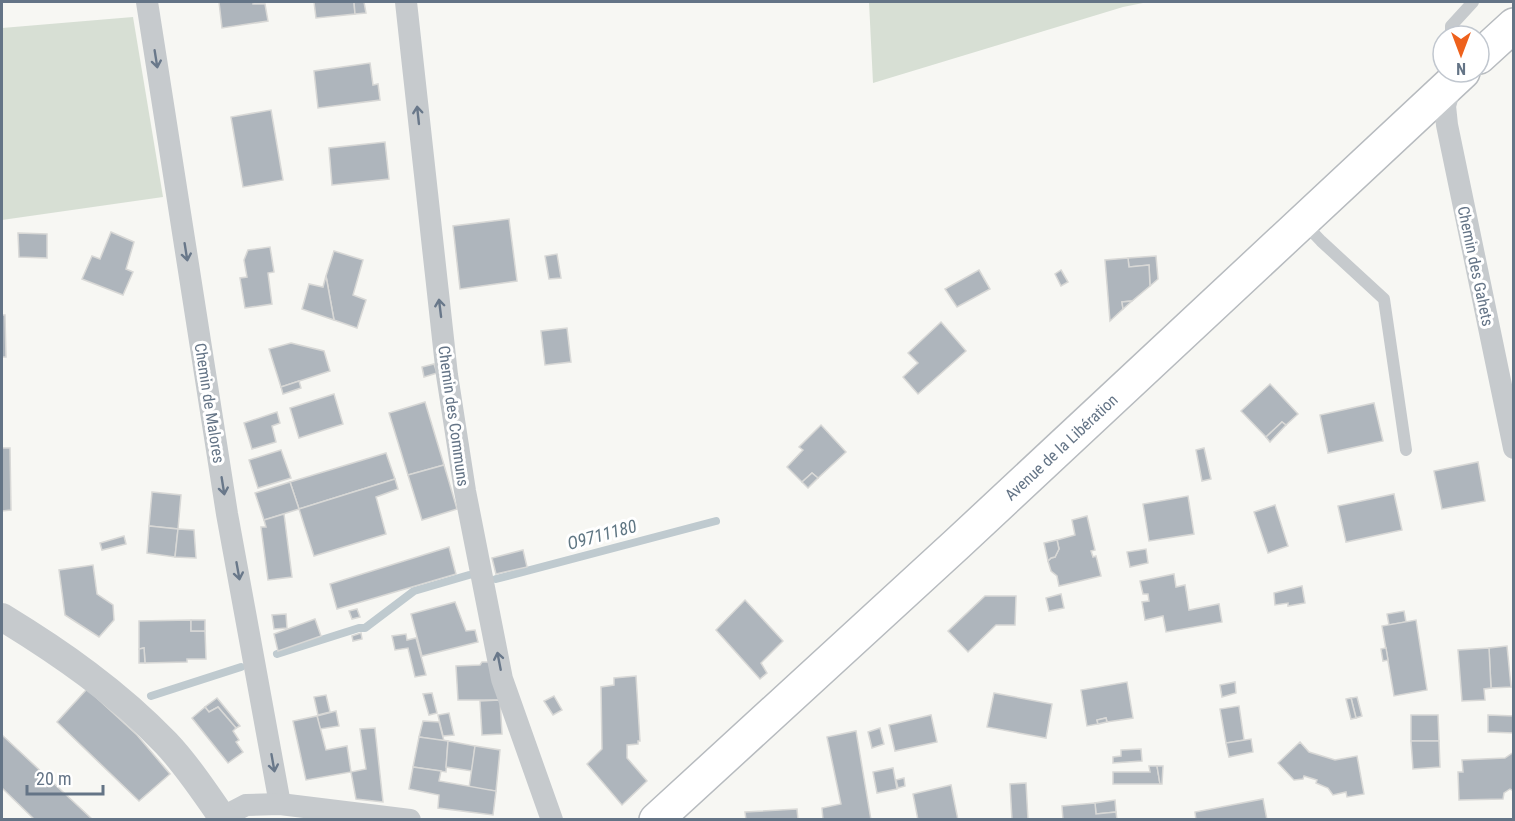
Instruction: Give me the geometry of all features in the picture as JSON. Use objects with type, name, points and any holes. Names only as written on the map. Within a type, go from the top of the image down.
[{"type":"main road","points":[[1491,46],[1514,25]]},
{"type":"main road","name":"Avenue de la Libération","points":[[656,819],[957,544],[1303,222],[1447,84]]},
{"type":"street","name":"Chemin de Malores","points":[[147,2],[227,514],[280,804]]},
{"type":"street","name":"Chemin des Communs","points":[[406,2],[447,375],[463,480],[502,678],[552,819]]},
{"type":"street","name":"Chemin des Gahets","points":[[1452,84],[1445,106],[1447,125],[1514,448]]},
{"type":"street","points":[[2,616],[108,688],[167,744],[224,818],[246,805],[280,804],[410,819]]},
{"type":"lane","points":[[1453,24],[1473,2]]},
{"type":"lane","points":[[1303,222],[1383,299],[1406,450]]},
{"type":"shaded area","points":[[869,2],[1148,2],[1123,7],[873,83]]},
{"type":"shaded area","points":[[133,17],[163,197],[2,220],[2,28]]},
{"type":"building","points":[[219,2],[265,4],[268,21],[222,28]]},
{"type":"building","points":[[314,2],[354,2],[355,14],[316,18]]},
{"type":"building","points":[[354,2],[364,2],[366,13],[355,14]]},
{"type":"building","points":[[370,63],[373,85],[378,84],[380,100],[318,108],[314,71]]},
{"type":"building","points":[[271,110],[283,180],[243,187],[231,117]]},
{"type":"building","points":[[385,142],[389,179],[332,185],[329,148]]},
{"type":"building","points":[[509,219],[517,281],[460,289],[453,226]]},
{"type":"building","points":[[111,232],[134,242],[126,269],[133,272],[123,295],[82,279],[92,256],[100,259]]},
{"type":"building","points":[[18,233],[47,234],[47,258],[19,257]]},
{"type":"building","points":[[270,247],[274,272],[268,273],[272,304],[245,308],[240,278],[247,277],[244,260],[248,250]]},
{"type":"building","points":[[334,251],[363,260],[353,295],[366,300],[357,328],[334,320],[326,276]]},
{"type":"building","points":[[557,254],[561,278],[549,279],[545,256]]},
{"type":"building","points":[[1156,256],[1158,279],[1150,286],[1149,265],[1129,267],[1128,258]]},
{"type":"building","points":[[1128,258],[1129,267],[1149,265],[1150,286],[1132,301],[1122,302],[1123,309],[1110,321],[1105,260]]},
{"type":"building","points":[[979,270],[990,289],[957,307],[945,289]]},
{"type":"building","points":[[1061,270],[1068,282],[1061,286],[1055,274]]},
{"type":"building","points":[[326,276],[334,320],[302,309],[309,284],[323,287]]},
{"type":"building","points":[[1132,301],[1123,309],[1122,302]]},
{"type":"building","points":[[2,315],[5,315],[6,357],[2,357]]},
{"type":"building","points":[[941,322],[966,351],[918,394],[903,377],[918,363],[908,353]]},
{"type":"building","points":[[567,328],[571,362],[545,365],[541,331]]},
{"type":"building","points":[[291,343],[324,351],[330,371],[281,387],[269,349]]},
{"type":"building","points":[[434,364],[437,373],[424,377],[422,367]]},
{"type":"building","points":[[299,381],[301,388],[283,394],[281,387]]},
{"type":"building","points":[[1270,384],[1298,414],[1286,425],[1282,422],[1266,437],[1241,411]]},
{"type":"building","points":[[334,394],[343,424],[299,438],[290,408]]},
{"type":"building","points":[[425,402],[444,465],[408,475],[389,413]]},
{"type":"building","points":[[1374,403],[1383,441],[1328,453],[1320,415]]},
{"type":"building","points":[[277,412],[280,423],[272,426],[276,442],[252,449],[244,423]]},
{"type":"building","points":[[1282,422],[1286,425],[1270,442],[1266,437]]},
{"type":"building","points":[[821,425],[846,452],[818,478],[812,473],[802,482],[787,467],[803,450],[799,447]]},
{"type":"building","points":[[2,448],[10,448],[11,510],[2,511]]},
{"type":"building","points":[[1204,448],[1211,479],[1202,481],[1196,450]]},
{"type":"building","points":[[281,450],[291,478],[258,488],[249,460]]},
{"type":"building","points":[[386,453],[395,479],[299,509],[290,482]]},
{"type":"building","points":[[1478,462],[1485,501],[1442,509],[1434,471]]},
{"type":"building","points":[[444,465],[457,509],[422,520],[408,475]]},
{"type":"building","points":[[812,473],[818,478],[808,488],[802,482]]},
{"type":"building","points":[[395,479],[398,489],[376,497],[386,534],[314,556],[299,509]]},
{"type":"building","points":[[290,482],[299,509],[264,520],[255,493]]},
{"type":"building","points":[[152,492],[181,495],[178,529],[149,526]]},
{"type":"building","points":[[1394,494],[1402,530],[1346,542],[1338,506]]},
{"type":"building","points":[[1188,496],[1194,534],[1149,541],[1143,504]]},
{"type":"building","points":[[1275,505],[1288,546],[1268,553],[1254,512]]},
{"type":"building","points":[[284,514],[292,577],[268,580],[261,527],[266,527],[264,520]]},
{"type":"building","points":[[1087,516],[1095,550],[1091,551],[1093,557],[1096,556],[1101,576],[1059,586],[1057,576],[1051,571],[1048,561],[1055,557],[1059,549],[1057,540],[1075,535],[1072,520]]},
{"type":"building","points":[[149,526],[178,529],[175,557],[147,553]]},
{"type":"building","points":[[178,529],[194,530],[196,558],[175,557]]},
{"type":"building","points":[[124,536],[126,544],[102,550],[100,543]]},
{"type":"building","points":[[1057,540],[1059,549],[1055,557],[1048,561],[1044,543]]},
{"type":"building","points":[[449,547],[456,574],[337,609],[330,584]]},
{"type":"building","points":[[1146,549],[1148,563],[1130,567],[1127,552]]},
{"type":"building","points":[[523,550],[527,567],[496,574],[492,558]]},
{"type":"building","points":[[93,565],[97,594],[113,605],[114,620],[99,637],[65,615],[59,570]]},
{"type":"building","points":[[1174,574],[1176,587],[1185,585],[1189,610],[1219,604],[1222,622],[1166,632],[1163,616],[1145,620],[1142,602],[1149,601],[1148,594],[1143,594],[1140,581]]},
{"type":"building","points":[[1302,586],[1305,603],[1288,606],[1288,603],[1275,605],[1274,593]]},
{"type":"building","points":[[1061,594],[1064,608],[1049,611],[1046,598]]},
{"type":"building","points":[[985,596],[1016,596],[1015,625],[996,625],[968,652],[948,631]]},
{"type":"building","points":[[745,600],[783,641],[761,663],[767,673],[760,679],[716,630]]},
{"type":"building","points":[[455,602],[466,631],[475,630],[478,642],[422,656],[411,614]]},
{"type":"building","points":[[357,609],[360,617],[352,619],[349,611]]},
{"type":"building","points":[[1404,611],[1406,622],[1389,625],[1387,614]]},
{"type":"building","points":[[286,614],[287,628],[274,629],[272,615]]},
{"type":"building","points":[[315,619],[321,636],[278,651],[274,634]]},
{"type":"building","points":[[191,620],[191,631],[205,631],[206,659],[145,663],[144,648],[139,649],[139,621]]},
{"type":"building","points":[[191,620],[205,620],[205,631],[191,631]]},
{"type":"building","points":[[1416,620],[1427,690],[1394,696],[1382,626]]},
{"type":"building","points":[[361,633],[362,639],[353,641],[352,636]]},
{"type":"building","points":[[406,634],[407,640],[416,638],[426,675],[415,677],[408,648],[395,650],[392,636]]},
{"type":"building","points":[[1507,646],[1511,687],[1491,688],[1489,648]]},
{"type":"building","points":[[144,648],[145,663],[139,663],[139,649]]},
{"type":"building","points":[[1386,648],[1388,660],[1383,661],[1381,649]]},
{"type":"building","points":[[1489,648],[1491,688],[1484,689],[1485,700],[1462,701],[1458,650]]},
{"type":"building","points":[[482,662],[495,662],[500,700],[458,700],[456,666],[480,665]]},
{"type":"building","points":[[636,676],[640,741],[638,744],[627,745],[627,758],[647,781],[622,805],[587,764],[602,749],[601,687],[614,685],[614,678]]},
{"type":"building","points":[[1127,682],[1133,718],[1107,722],[1106,718],[1097,720],[1098,724],[1087,726],[1081,690]]},
{"type":"building","points":[[1235,682],[1236,693],[1222,697],[1220,685]]},
{"type":"building","points":[[87,689],[137,735],[170,774],[139,801],[57,722]]},
{"type":"building","points":[[432,693],[437,713],[429,715],[423,694]]},
{"type":"building","points":[[994,693],[1052,704],[1046,738],[987,727]]},
{"type":"building","points":[[326,695],[330,712],[318,715],[314,697]]},
{"type":"building","points":[[554,696],[562,710],[553,715],[544,701]]},
{"type":"building","points":[[1357,697],[1362,716],[1356,718],[1351,698]]},
{"type":"building","points":[[217,698],[240,726],[236,728],[218,707],[209,712],[205,707]]},
{"type":"building","points":[[1351,698],[1356,718],[1351,719],[1346,699]]},
{"type":"building","points":[[500,700],[502,734],[482,735],[480,701]]},
{"type":"building","points":[[1239,706],[1244,740],[1226,743],[1220,709]]},
{"type":"building","points":[[205,707],[209,712],[218,707],[236,728],[233,731],[239,740],[236,742],[243,752],[228,763],[192,718]]},
{"type":"building","points":[[336,711],[339,726],[320,729],[317,716]]},
{"type":"building","points":[[449,713],[454,735],[443,736],[438,715]]},
{"type":"building","points":[[931,715],[937,742],[895,751],[889,725]]},
{"type":"building","points":[[1411,715],[1438,715],[1439,741],[1411,741]]},
{"type":"building","points":[[1488,715],[1514,716],[1514,733],[1488,732]]},
{"type":"building","points":[[317,716],[326,750],[347,746],[351,772],[306,780],[293,721]]},
{"type":"building","points":[[1106,718],[1107,722],[1098,724],[1097,720]]},
{"type":"building","points":[[423,721],[439,722],[444,741],[419,737]]},
{"type":"building","points":[[375,728],[383,802],[356,799],[351,772],[366,769],[360,729]]},
{"type":"building","points":[[880,728],[884,744],[872,748],[868,732]]},
{"type":"building","points":[[856,731],[871,820],[823,820],[822,808],[841,804],[827,737]]},
{"type":"building","points":[[2,735],[93,820],[35,820],[2,788]]},
{"type":"building","points":[[419,737],[448,741],[446,772],[413,767]]},
{"type":"building","points":[[1251,739],[1253,752],[1229,757],[1226,743]]},
{"type":"building","points":[[448,741],[475,746],[472,771],[446,767]]},
{"type":"building","points":[[1411,741],[1439,741],[1440,767],[1413,769]]},
{"type":"building","points":[[1300,742],[1309,752],[1335,760],[1357,756],[1364,794],[1347,797],[1346,792],[1333,795],[1328,788],[1316,783],[1317,780],[1304,776],[1303,779],[1294,780],[1278,763]]},
{"type":"building","points":[[475,746],[500,750],[496,791],[469,788]]},
{"type":"building","points":[[1141,749],[1142,761],[1113,763],[1113,757],[1121,756],[1121,750]]},
{"type":"building","points":[[1514,752],[1514,791],[1510,789],[1504,793],[1503,799],[1459,800],[1458,772],[1463,772],[1462,760],[1505,758]]},
{"type":"building","points":[[1149,766],[1157,766],[1160,784],[1113,784],[1113,772],[1150,772]]},
{"type":"building","points":[[1157,766],[1163,766],[1162,784],[1160,784]]},
{"type":"building","points":[[413,767],[441,771],[439,781],[496,791],[493,815],[438,808],[439,795],[409,789]]},
{"type":"building","points":[[893,768],[897,789],[877,793],[873,772]]},
{"type":"building","points":[[904,778],[905,786],[898,788],[896,780]]},
{"type":"building","points":[[1026,783],[1028,820],[1012,820],[1010,784]]},
{"type":"building","points":[[951,785],[958,820],[918,820],[913,794]]},
{"type":"building","points":[[1263,799],[1267,820],[1196,820],[1195,812]]},
{"type":"building","points":[[1115,800],[1116,812],[1096,814],[1095,803]]},
{"type":"building","points":[[1095,803],[1096,814],[1116,812],[1117,820],[1063,820],[1062,806]]},
{"type":"building","points":[[797,809],[798,820],[746,820],[745,812]]},
{"type":"waterway","name":"O9711180","points":[[496,579],[716,521]]},
{"type":"waterway","name":"O9711180","points":[[277,654],[365,628],[414,591],[469,575]]},
{"type":"waterway","name":"O9711180","points":[[151,696],[241,667]]}]
